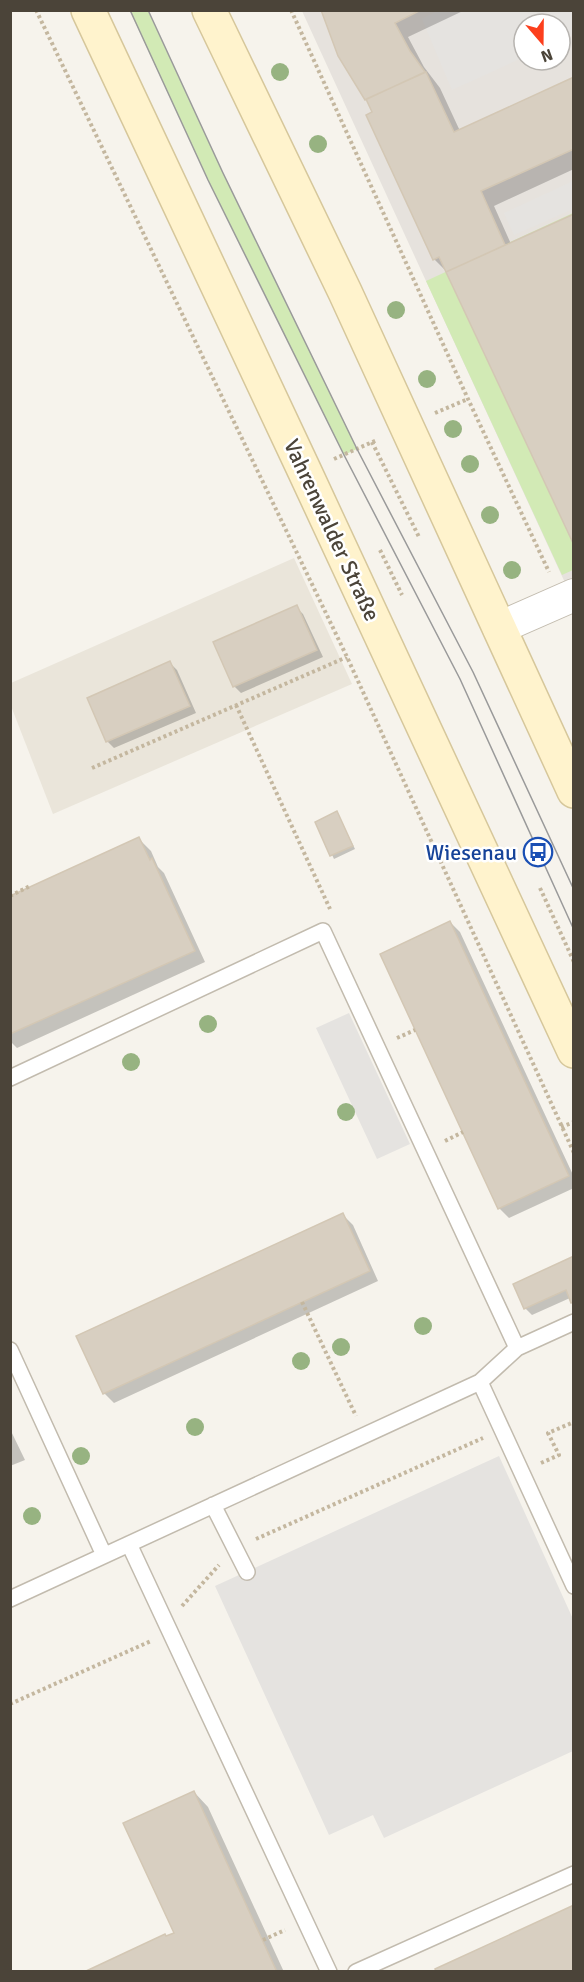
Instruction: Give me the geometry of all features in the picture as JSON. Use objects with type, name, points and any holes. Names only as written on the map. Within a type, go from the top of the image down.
[{"type":"main road","name":"Vahrenwalder Straße","points":[[88,10],[573,1051]]},
{"type":"main road","points":[[209,10],[407,426],[573,791]]},
{"type":"street","points":[[499,628],[568,597]]},
{"type":"lane","points":[[10,1078],[323,931],[517,1348]]},
{"type":"lane","points":[[10,1599],[480,1382],[517,1348],[573,1322]]},
{"type":"lane","points":[[10,1350],[104,1555]]},
{"type":"lane","points":[[480,1382],[573,1586]]},
{"type":"lane","points":[[213,1505],[246,1572]]},
{"type":"lane","points":[[129,1544],[328,1971]]},
{"type":"lane","points":[[356,1971],[573,1874]]},
{"type":"path","points":[[36,10],[347,657],[573,1153]]},
{"type":"path","points":[[291,10],[468,399],[568,597]]},
{"type":"path","points":[[266,490],[468,399]]},
{"type":"path","points":[[372,442],[423,545]]},
{"type":"path","points":[[92,768],[347,657]]},
{"type":"path","points":[[236,705],[247,730]]},
{"type":"path","points":[[10,896],[30,886]]},
{"type":"path","points":[[540,888],[573,962]]},
{"type":"path","points":[[561,1127],[573,1122]]},
{"type":"path","points":[[303,1302],[365,1435]]},
{"type":"path","points":[[521,1471],[559,1455],[548,1433],[573,1422]]},
{"type":"shaded area","points":[[440,10],[573,11],[573,35],[572,12],[512,12],[512,62],[452,90],[422,19]]},
{"type":"shaded area","points":[[302,11],[573,11],[573,600]]},
{"type":"shaded area","points":[[573,181],[573,209],[514,235],[504,213]]},
{"type":"shaded area","points":[[294,558],[352,684],[53,814],[11,706],[11,683]]},
{"type":"shaded area","points":[[349,1013],[410,1144],[377,1159],[316,1028]]},
{"type":"shaded area","points":[[499,1456],[573,1619],[573,1751],[384,1838],[373,1815],[329,1835],[215,1586]]},
{"type":"green space","points":[[130,11],[148,11],[223,173],[357,449],[344,455],[208,180]]},
{"type":"green space","points":[[573,213],[573,570],[562,575],[426,281]]},
{"type":"building","points":[[321,10],[421,10],[395,23],[410,51],[425,72],[365,100],[338,56]]},
{"type":"building","points":[[426,72],[454,132],[574,77],[574,149],[481,191],[505,245],[446,272],[439,257],[433,260],[366,115],[372,112],[366,99]]},
{"type":"building","points":[[574,214],[574,543],[573,543],[446,272]]},
{"type":"building","points":[[297,605],[317,650],[233,687],[213,642]]},
{"type":"building","points":[[170,661],[190,706],[106,742],[87,698]]},
{"type":"building","points":[[337,811],[353,846],[330,856],[315,822]]},
{"type":"building","points":[[139,837],[150,860],[152,858],[195,951],[10,1034],[10,896]]},
{"type":"building","points":[[450,921],[569,1176],[498,1209],[380,954]]},
{"type":"building","points":[[343,1213],[370,1271],[103,1394],[76,1336]]},
{"type":"building","points":[[574,1256],[574,1302],[571,1303],[566,1290],[524,1309],[513,1284]]},
{"type":"building","points":[[194,1791],[277,1972],[84,1972],[165,1934],[166,1936],[174,1933],[123,1823]]},
{"type":"building","points":[[574,1905],[574,1972],[436,1972],[435,1969]]},
{"type":"tram line","points":[[130,10],[208,180],[344,455],[460,679],[574,930]]},
{"type":"tram line","points":[[148,10],[223,173],[357,449],[473,672],[574,890]]},
{"type":"place","name":"Wiesenau","points":[[538,852]]}]
